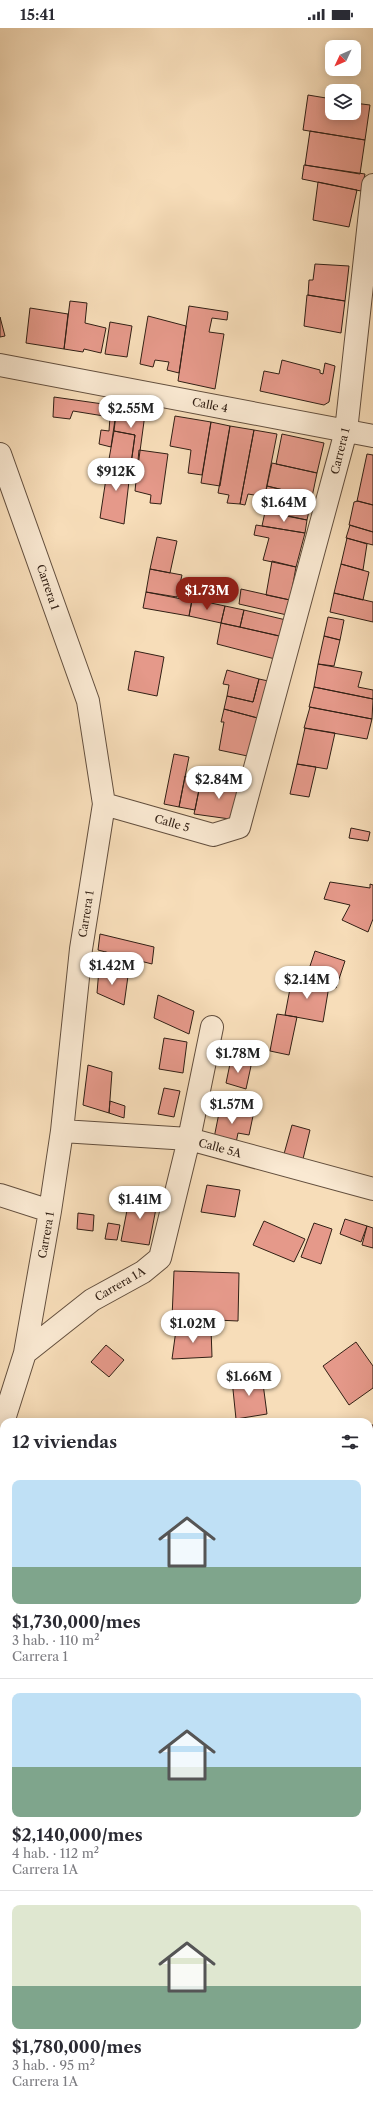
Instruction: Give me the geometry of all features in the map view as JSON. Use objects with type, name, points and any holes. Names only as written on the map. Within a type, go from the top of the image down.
[{"type":"street","name":"Carrera 1","points":[[240,827],[346,431],[373,185]]},
{"type":"street","name":"Calle 4","points":[[0,365],[373,436]]},
{"type":"street","name":"Carrera 1","points":[[0,454],[88,701],[104,804],[81,949],[62,1131],[50,1211],[25,1352],[4,1418]]},
{"type":"street","name":"Calle 5","points":[[104,804],[213,835],[240,827]]},
{"type":"street","name":"Carrera 1A","points":[[25,1352],[92,1300],[143,1272],[160,1258],[189,1139],[212,1027]]},
{"type":"street","name":"Calle 5A","points":[[62,1131],[189,1139],[373,1189]]},
{"type":"street","points":[[0,1195],[50,1211]]},
{"type":"building","points":[[308,95],[325,98],[325,120],[361,120],[361,104],[370,105],[365,140],[303,130]]},
{"type":"building","points":[[310,131],[365,140],[360,174],[305,165]]},
{"type":"building","points":[[304,165],[365,174],[361,191],[302,179]]},
{"type":"building","points":[[318,182],[357,190],[349,227],[313,220]]},
{"type":"building","points":[[315,264],[349,266],[345,301],[308,295],[309,280],[313,280]]},
{"type":"building","points":[[307,295],[345,301],[341,333],[304,326]]},
{"type":"building","points":[[70,301],[87,303],[85,323],[106,328],[101,353],[84,349],[83,352],[64,349]]},
{"type":"building","points":[[189,306],[228,312],[227,320],[212,318],[209,332],[224,334],[215,389],[178,381]]},
{"type":"building","points":[[30,308],[68,314],[64,349],[26,343]]},
{"type":"building","points":[[148,316],[186,326],[179,373],[167,370],[169,362],[155,360],[153,367],[140,364]]},
{"type":"building","points":[[0,317],[5,336],[0,337]]},
{"type":"building","points":[[110,322],[132,326],[127,357],[105,354]]},
{"type":"building","points":[[282,360],[320,370],[320,373],[323,374],[325,363],[335,366],[329,402],[324,405],[260,391],[264,371],[279,374]]},
{"type":"building","points":[[54,397],[117,406],[111,447],[99,444],[101,430],[109,431],[110,417],[73,411],[70,419],[53,417]]},
{"type":"building","points":[[117,406],[130,409],[130,411],[145,414],[138,466],[131,464],[135,435],[114,431]]},
{"type":"building","points":[[175,416],[211,422],[202,475],[188,473],[191,450],[170,446]]},
{"type":"building","points":[[211,422],[230,426],[220,486],[201,483]]},
{"type":"building","points":[[230,426],[254,430],[240,504],[227,503],[229,495],[218,493]]},
{"type":"building","points":[[254,430],[277,434],[262,510],[258,508],[260,496],[248,494],[245,505],[240,504]]},
{"type":"building","points":[[114,431],[135,435],[131,464],[109,459]]},
{"type":"building","points":[[282,434],[324,443],[317,473],[276,464]]},
{"type":"building","points":[[139,450],[168,454],[161,504],[150,503],[151,495],[135,491]]},
{"type":"building","points":[[367,454],[373,455],[373,505],[357,501]]},
{"type":"building","points":[[109,459],[131,464],[124,524],[100,518]]},
{"type":"building","points":[[272,463],[317,473],[312,497],[267,486]]},
{"type":"building","points":[[267,486],[312,497],[307,520],[270,512],[271,508],[263,506]]},
{"type":"building","points":[[358,501],[373,505],[373,532],[349,525],[354,502]]},
{"type":"building","points":[[265,512],[307,520],[305,533],[262,526]]},
{"type":"building","points":[[256,525],[305,533],[296,567],[263,560],[269,538],[254,535]]},
{"type":"building","points":[[350,525],[373,532],[373,545],[346,538]]},
{"type":"building","points":[[157,537],[177,541],[170,573],[150,569]]},
{"type":"building","points":[[347,538],[367,544],[363,570],[341,564]]},
{"type":"building","points":[[272,561],[296,567],[290,600],[266,595]]},
{"type":"building","points":[[341,564],[369,572],[363,600],[334,593]]},
{"type":"building","points":[[150,569],[182,575],[177,597],[146,592]]},
{"type":"building","points":[[196,579],[230,587],[227,602],[193,594]]},
{"type":"building","points":[[241,589],[290,600],[287,615],[239,604]]},
{"type":"building","points":[[146,592],[192,601],[189,616],[143,608]]},
{"type":"building","points":[[334,593],[373,602],[373,622],[330,612]]},
{"type":"building","points":[[192,599],[225,606],[221,623],[189,616]]},
{"type":"building","points":[[225,606],[244,610],[240,627],[221,623]]},
{"type":"building","points":[[244,610],[286,620],[283,637],[240,627]]},
{"type":"building","points":[[328,617],[344,620],[340,640],[324,636]]},
{"type":"building","points":[[221,623],[280,636],[275,659],[217,644]]},
{"type":"building","points":[[324,636],[340,640],[334,666],[318,664]]},
{"type":"building","points":[[135,651],[164,657],[157,696],[128,690]]},
{"type":"building","points":[[318,664],[362,672],[358,687],[373,690],[373,699],[314,687]]},
{"type":"building","points":[[227,670],[259,679],[253,702],[227,696],[229,685],[223,684]]},
{"type":"building","points":[[259,679],[273,682],[265,720],[224,709],[227,696],[253,702]]},
{"type":"building","points":[[314,687],[373,699],[372,719],[309,707]]},
{"type":"building","points":[[310,707],[372,719],[367,739],[304,728]]},
{"type":"building","points":[[224,709],[265,720],[257,758],[219,750],[224,722],[221,722]]},
{"type":"building","points":[[305,728],[335,733],[327,769],[297,764]]},
{"type":"building","points":[[174,754],[189,757],[179,807],[164,804]]},
{"type":"building","points":[[297,764],[316,767],[309,797],[290,794]]},
{"type":"building","points":[[185,776],[201,780],[195,810],[179,807]]},
{"type":"building","points":[[201,780],[245,787],[237,820],[194,814]]},
{"type":"building","points":[[351,828],[370,832],[368,841],[349,838]]},
{"type":"building","points":[[330,882],[370,888],[370,884],[373,885],[373,919],[368,932],[342,920],[350,905],[324,899]]},
{"type":"building","points":[[100,934],[154,947],[152,964],[98,950]]},
{"type":"building","points":[[315,951],[345,961],[336,988],[306,978]]},
{"type":"building","points":[[105,952],[132,959],[130,976],[103,970]]},
{"type":"building","points":[[99,969],[128,976],[124,1005],[97,993]]},
{"type":"building","points":[[292,978],[329,986],[323,1022],[285,1015]]},
{"type":"building","points":[[158,995],[194,1011],[189,1034],[154,1018]]},
{"type":"building","points":[[277,1014],[297,1017],[289,1055],[270,1051]]},
{"type":"building","points":[[164,1038],[187,1042],[183,1073],[159,1069]]},
{"type":"building","points":[[231,1059],[251,1066],[246,1089],[226,1083]]},
{"type":"building","points":[[88,1065],[112,1072],[109,1113],[83,1105]]},
{"type":"building","points":[[164,1088],[180,1091],[174,1117],[158,1114]]},
{"type":"building","points":[[110,1101],[125,1106],[124,1118],[109,1113]]},
{"type":"building","points":[[220,1108],[253,1116],[249,1135],[238,1133],[236,1143],[214,1138]]},
{"type":"building","points":[[292,1125],[310,1130],[303,1159],[284,1154]]},
{"type":"building","points":[[207,1185],[240,1190],[235,1217],[201,1212]]},
{"type":"building","points":[[130,1195],[158,1198],[149,1245],[121,1241]]},
{"type":"building","points":[[78,1213],[94,1215],[93,1231],[77,1229]]},
{"type":"building","points":[[345,1219],[367,1226],[361,1242],[340,1234]]},
{"type":"building","points":[[264,1221],[305,1239],[294,1262],[253,1245]]},
{"type":"building","points":[[108,1223],[120,1225],[117,1240],[105,1239]]},
{"type":"building","points":[[314,1223],[332,1229],[321,1264],[301,1257]]},
{"type":"building","points":[[367,1226],[373,1228],[373,1248],[362,1245]]},
{"type":"building","points":[[174,1271],[239,1273],[238,1321],[172,1318]]},
{"type":"building","points":[[211,1328],[212,1357],[172,1359],[176,1330]]},
{"type":"building","points":[[356,1342],[373,1366],[373,1388],[349,1405],[323,1366]]},
{"type":"building","points":[[106,1345],[124,1360],[109,1377],[91,1362]]},
{"type":"building","points":[[262,1376],[267,1414],[236,1418],[232,1380]]}]
